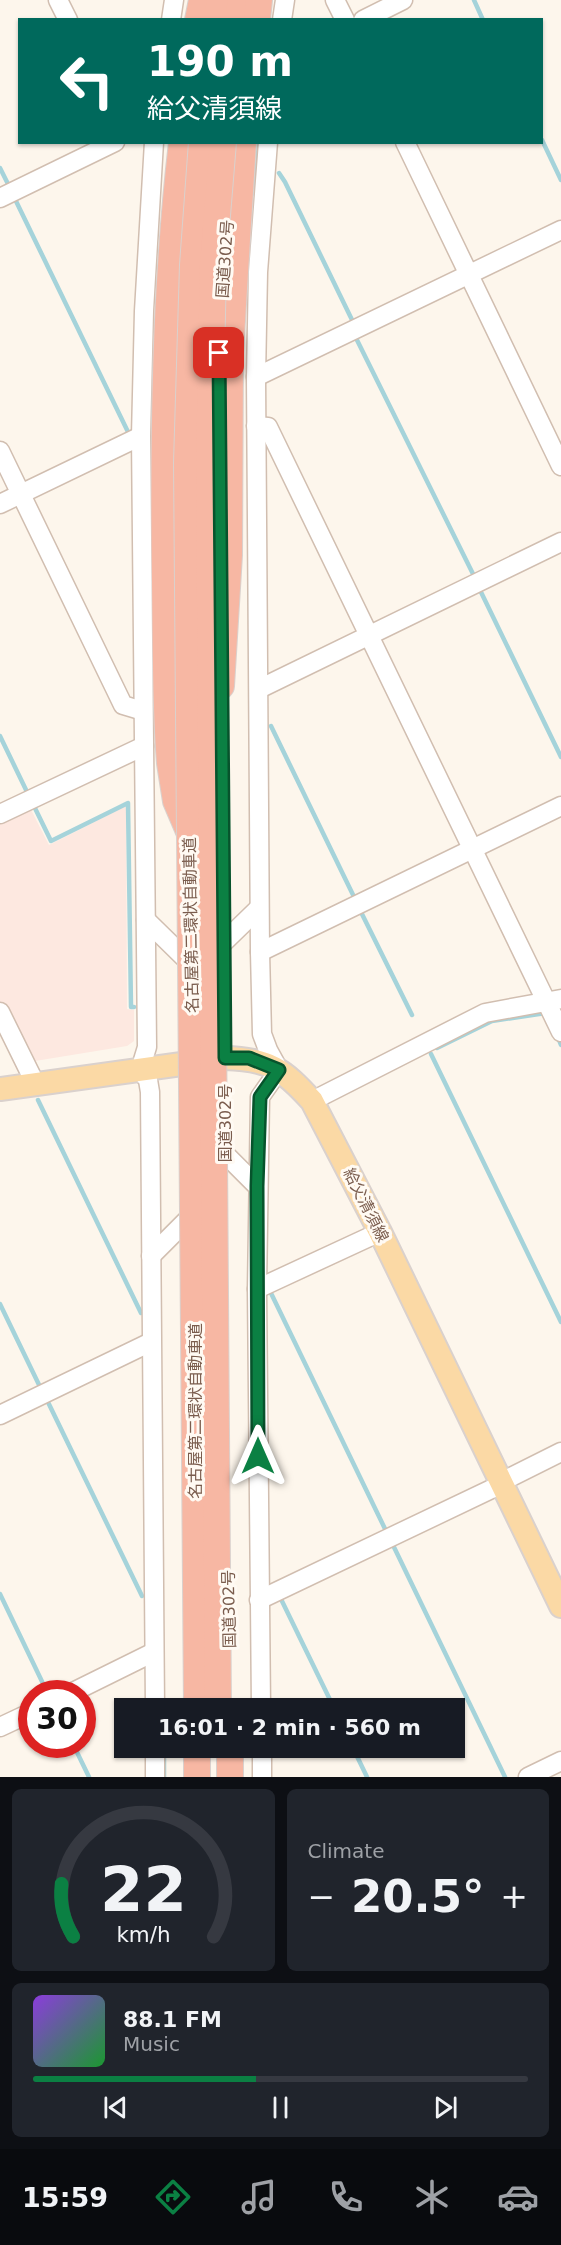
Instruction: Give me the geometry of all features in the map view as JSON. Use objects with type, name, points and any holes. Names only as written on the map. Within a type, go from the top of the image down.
[{"type":"highway","points":[[198,18],[202,0]]},
{"type":"highway","points":[[217,18],[220,0]]},
{"type":"highway","points":[[238,18],[241,0]]},
{"type":"highway","points":[[249,18],[251,0]]},
{"type":"highway","points":[[257,18],[259,0]]},
{"type":"highway","points":[[182,144],[171,258],[164,424],[168,726],[176,801],[187,828],[222,891]]},
{"type":"highway","name":"名古屋第二環状自動車道","points":[[197,1698],[187,463],[193,264],[202,144]]},
{"type":"highway","name":"名古屋第二環状自動車道","points":[[218,1698],[209,464],[213,264],[223,144]]},
{"type":"highway","name":"国道302号","points":[[230,1698],[219,353],[225,240],[234,144]]},
{"type":"highway","points":[[221,686],[229,555],[230,353],[243,144]]},
{"type":"highway","points":[[197,1758],[197,1777]]},
{"type":"highway","points":[[218,1758],[218,1777]]},
{"type":"highway","points":[[230,1758],[230,1777]]},
{"type":"main road","name":"給父清須線","points":[[0,1089],[225,1058],[249,1058],[279,1070],[297,1084],[312,1101],[380,1232],[561,1606]]},
{"type":"street","points":[[58,0],[67,18]]},
{"type":"street","points":[[171,18],[174,0]]},
{"type":"street","points":[[282,18],[285,0]]},
{"type":"street","points":[[335,0],[344,18]]},
{"type":"street","points":[[367,18],[403,0]]},
{"type":"street","points":[[0,198],[111,144]]},
{"type":"street","points":[[154,144],[144,311],[141,436],[147,1047],[140,1070],[148,1080],[150,1092],[155,1698]]},
{"type":"street","points":[[261,1698],[257,1186],[260,1097],[279,1070],[262,1034],[259,908],[256,377],[258,272],[268,144]]},
{"type":"street","points":[[406,144],[561,466]]},
{"type":"street","points":[[256,377],[561,230]]},
{"type":"street","points":[[256,426],[268,428],[472,849],[554,1000],[561,1032]]},
{"type":"street","points":[[0,504],[141,436]]},
{"type":"street","points":[[0,451],[123,705],[143,711]]},
{"type":"street","points":[[259,689],[561,542]]},
{"type":"street","points":[[0,813],[144,746]]},
{"type":"street","points":[[260,952],[561,806]]},
{"type":"street","points":[[224,942],[259,908]]},
{"type":"street","points":[[146,920],[224,996]]},
{"type":"street","points":[[312,1101],[485,1013],[554,1000]]},
{"type":"street","points":[[0,1012],[35,1083]]},
{"type":"street","points":[[225,1154],[257,1186]]},
{"type":"street","points":[[151,1256],[225,1182]]},
{"type":"street","points":[[257,1289],[380,1232]]},
{"type":"street","points":[[0,1415],[151,1342]]},
{"type":"street","points":[[259,1600],[561,1452]]},
{"type":"street","points":[[96,1681],[154,1652]]},
{"type":"street","points":[[0,1727],[18,1719]]},
{"type":"street","points":[[155,1758],[155,1777]]},
{"type":"street","points":[[262,1758],[262,1777]]},
{"type":"street","points":[[528,1777],[561,1761]]},
{"type":"shaded area","points":[[28,804],[49,845],[126,806],[127,1009],[134,1010],[134,1041],[127,1046],[29,1062],[0,1003],[0,818]]},
{"type":"waterway","points":[[474,0],[482,18]]},
{"type":"waterway","points":[[543,142],[561,180]]},
{"type":"waterway","points":[[255,194],[259,144]]},
{"type":"waterway","points":[[0,168],[10,188]]},
{"type":"waterway","points":[[279,173],[354,324]]},
{"type":"waterway","points":[[14,197],[129,434]]},
{"type":"waterway","points":[[356,338],[475,578]]},
{"type":"waterway","points":[[480,590],[561,757]]},
{"type":"waterway","points":[[271,726],[356,901]]},
{"type":"waterway","points":[[0,736],[28,794]]},
{"type":"waterway","points":[[32,802],[51,841],[128,803],[131,1007],[134,1007]]},
{"type":"waterway","points":[[361,912],[412,1015]]},
{"type":"waterway","points":[[437,1048],[492,1021],[546,1014]]},
{"type":"waterway","points":[[557,1035],[561,1045]]},
{"type":"waterway","points":[[431,1054],[561,1322]]},
{"type":"waterway","points":[[38,1100],[141,1313]]},
{"type":"waterway","points":[[269,1289],[387,1533]]},
{"type":"waterway","points":[[0,1304],[42,1391]]},
{"type":"waterway","points":[[46,1398],[142,1596]]},
{"type":"waterway","points":[[392,1543],[505,1777]]},
{"type":"waterway","points":[[0,1594],[41,1680]]},
{"type":"waterway","points":[[280,1597],[329,1698]]},
{"type":"waterway","points":[[80,1758],[89,1777]]},
{"type":"waterway","points":[[164,1758],[164,1777]]},
{"type":"waterway","points":[[358,1758],[367,1777]]},
{"type":"route","points":[[219,353],[225,1058],[249,1058],[279,1070],[260,1097],[257,1186],[258,1456]]}]
